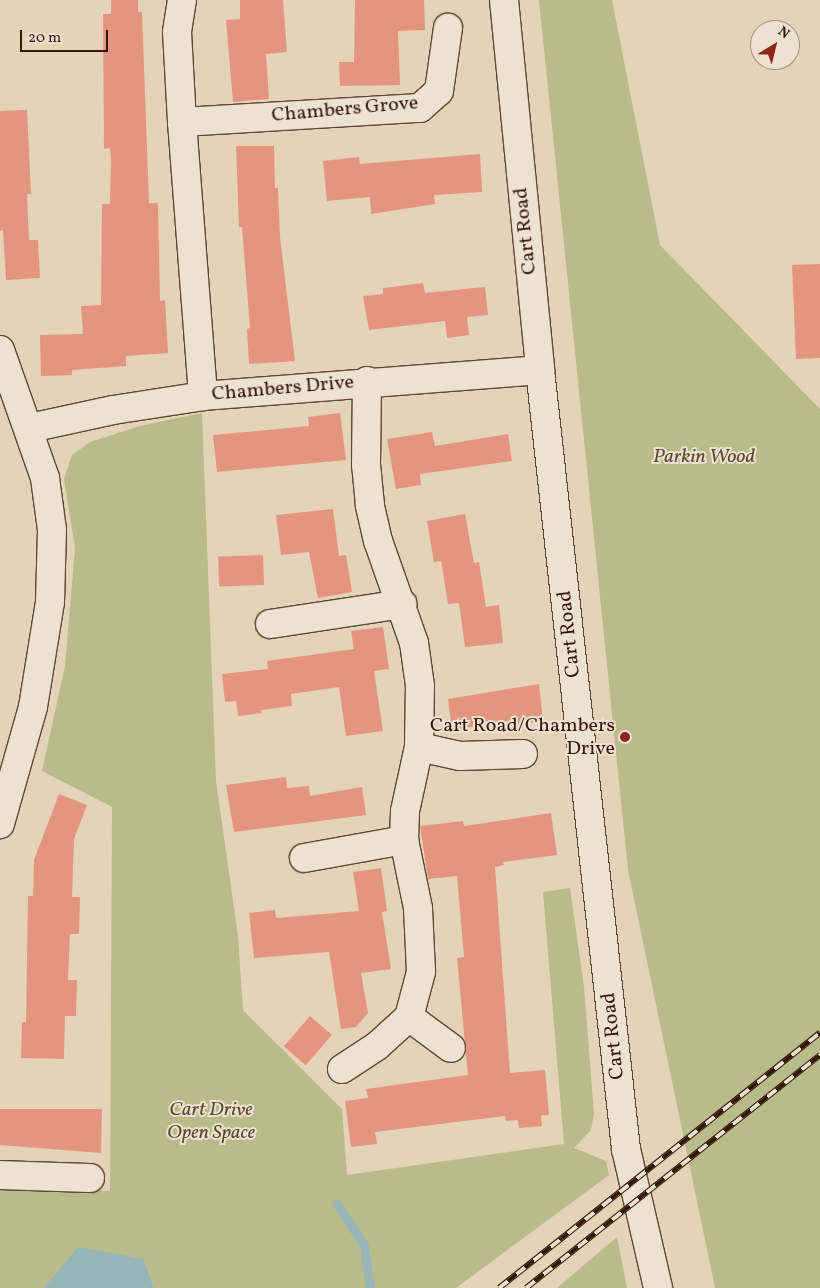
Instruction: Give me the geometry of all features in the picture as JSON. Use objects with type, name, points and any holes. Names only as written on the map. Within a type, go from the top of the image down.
[{"type":"street","points":[[182,0],[178,32],[182,122],[203,396]]},
{"type":"street","name":"Cart Road","points":[[504,0],[540,370],[626,1149],[656,1276]]},
{"type":"street","name":"Chambers Grove","points":[[182,122],[420,108],[430,102],[439,91],[448,28]]},
{"type":"street","points":[[0,350],[30,428],[46,478],[52,530],[50,602],[33,707],[0,824]]},
{"type":"street","name":"Chambers Drive","points":[[30,428],[113,410],[203,396],[367,381],[540,370]]},
{"type":"street","points":[[342,1069],[378,1046],[409,1017],[421,972],[422,939],[404,840],[405,811],[419,747],[420,686],[414,643],[402,604],[378,541],[370,505],[366,464],[367,381]]},
{"type":"street","points":[[270,624],[402,604]]},
{"type":"street","points":[[419,747],[460,756],[523,754]]},
{"type":"street","points":[[304,858],[404,840]]},
{"type":"street","points":[[409,1017],[451,1048]]},
{"type":"street","points":[[0,1175],[90,1178]]},
{"type":"green space","name":"Parkin Wood","points":[[539,0],[612,0],[660,245],[820,409],[820,1288],[715,1288],[628,870]]},
{"type":"green space","name":"Cart Drive Open Space","points":[[202,413],[216,781],[238,936],[243,1010],[342,1109],[347,1175],[564,1144],[543,892],[570,888],[584,987],[594,1114],[591,1130],[574,1148],[606,1161],[609,1175],[456,1288],[154,1288],[144,1259],[44,1288],[0,1288],[0,1187],[110,1191],[112,807],[42,771],[65,666],[75,548],[64,479],[72,455],[90,442],[140,426]]},
{"type":"green space","points":[[617,1237],[627,1288],[557,1288]]},
{"type":"water","points":[[78,1247],[144,1259],[154,1288],[44,1288]]},
{"type":"building","points":[[111,0],[138,0],[138,12],[142,12],[149,203],[158,203],[160,301],[165,300],[168,353],[126,356],[126,366],[72,370],[72,375],[41,376],[40,335],[83,334],[81,306],[101,305],[102,204],[110,204],[111,159],[110,148],[104,149],[103,14],[111,14]]},
{"type":"building","points":[[240,0],[283,0],[287,52],[266,54],[269,99],[233,102],[226,20],[240,19]]},
{"type":"building","points":[[355,0],[424,0],[425,30],[398,31],[400,85],[340,86],[339,62],[354,62]]},
{"type":"building","points":[[27,110],[31,194],[27,194],[29,240],[38,240],[40,278],[6,280],[3,230],[0,231],[0,111]]},
{"type":"building","points":[[236,146],[274,146],[275,188],[278,188],[280,237],[295,361],[249,364],[247,329],[250,328],[242,227],[239,227]]},
{"type":"building","points":[[480,154],[482,192],[434,195],[435,204],[371,214],[370,197],[327,201],[323,161],[359,157],[360,164]]},
{"type":"building","points":[[820,264],[820,358],[796,359],[792,265]]},
{"type":"building","points":[[423,283],[425,293],[485,287],[488,315],[467,317],[469,335],[447,338],[445,321],[369,330],[363,296],[383,294],[383,288]]},
{"type":"building","points":[[340,413],[346,460],[217,472],[213,435],[309,426],[308,417]]},
{"type":"building","points":[[432,432],[435,446],[508,434],[512,461],[420,474],[421,485],[396,489],[387,439]]},
{"type":"building","points":[[333,509],[339,556],[346,555],[352,592],[318,598],[309,552],[281,555],[276,515]]},
{"type":"building","points":[[465,514],[474,563],[479,562],[486,607],[499,605],[503,643],[465,647],[459,603],[448,604],[441,561],[434,562],[427,521]]},
{"type":"building","points":[[263,555],[264,585],[219,587],[218,557]]},
{"type":"building","points":[[383,627],[389,669],[374,671],[383,731],[346,736],[339,687],[291,694],[292,706],[261,710],[262,713],[238,716],[236,701],[225,702],[222,674],[268,669],[267,661],[354,649],[351,631]]},
{"type":"building","points":[[539,684],[543,721],[509,725],[508,721],[452,730],[448,699]]},
{"type":"building","points":[[286,777],[287,788],[309,786],[310,796],[362,787],[366,815],[234,832],[226,785]]},
{"type":"building","points":[[59,794],[87,805],[74,839],[72,897],[80,897],[79,934],[70,934],[68,980],[77,980],[76,1016],[65,1016],[64,1059],[21,1058],[22,1022],[26,1022],[28,896],[33,896],[34,860]]},
{"type":"building","points":[[551,813],[557,855],[503,862],[504,865],[495,867],[510,1073],[545,1070],[549,1115],[541,1115],[542,1126],[519,1128],[518,1120],[506,1121],[505,1116],[375,1132],[377,1144],[351,1147],[345,1101],[368,1098],[366,1089],[468,1075],[457,958],[464,957],[457,876],[428,879],[420,826],[463,821],[464,826]]},
{"type":"building","points":[[381,868],[387,911],[382,912],[391,969],[361,973],[368,1013],[356,1027],[341,1029],[329,952],[254,958],[249,913],[275,910],[276,918],[359,911],[353,872]]},
{"type":"building","points":[[310,1016],[332,1035],[306,1065],[284,1046]]},
{"type":"building","points":[[0,1109],[102,1109],[101,1153],[0,1145]]},
{"type":"waterway","points":[[337,1204],[364,1245],[370,1288]]},
{"type":"railway","points":[[499,1288],[820,1033]]},
{"type":"railway","points":[[526,1288],[820,1055]]},
{"type":"place","name":"Cart Road/Chambers Drive","points":[[625,737]]}]
